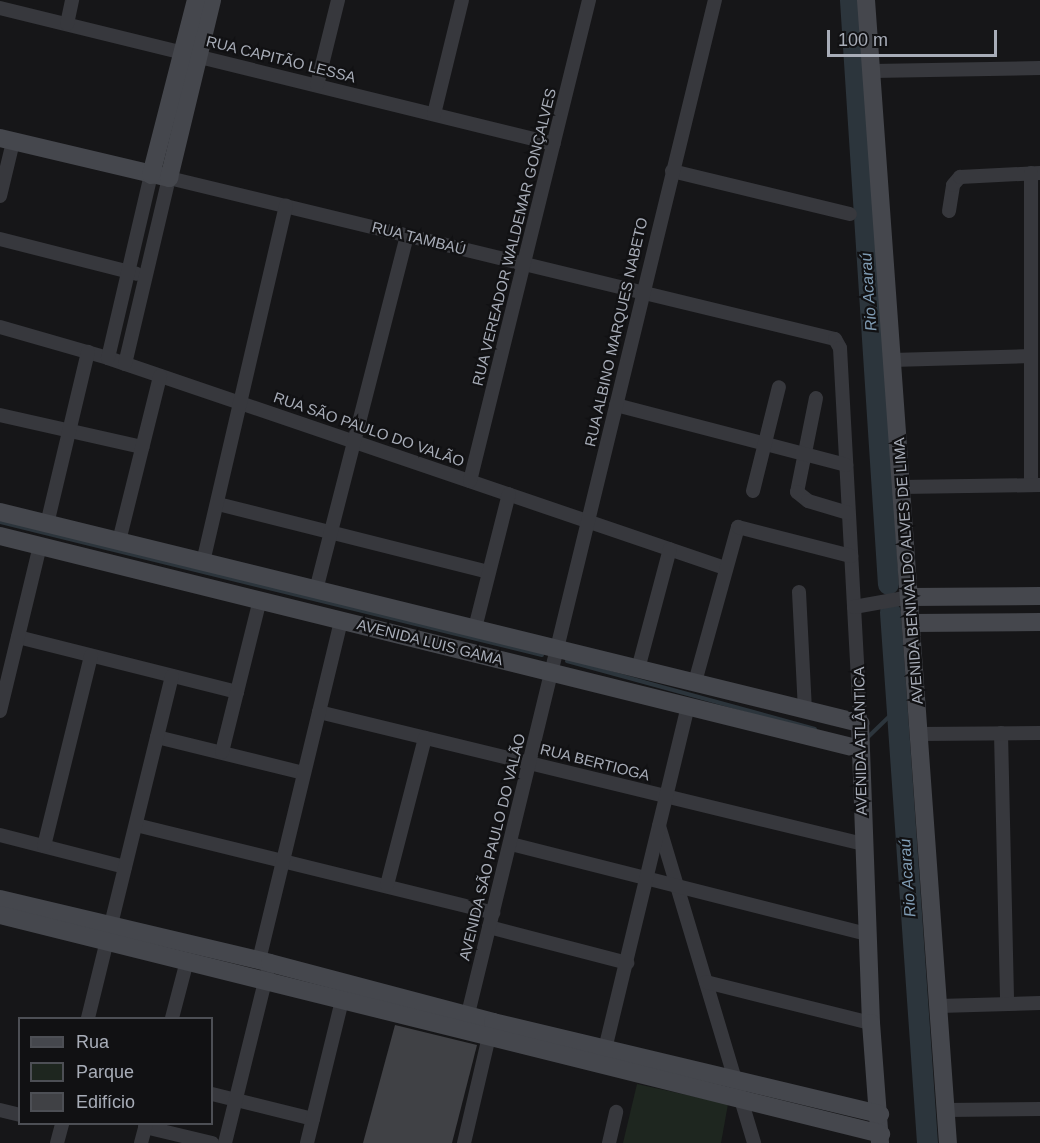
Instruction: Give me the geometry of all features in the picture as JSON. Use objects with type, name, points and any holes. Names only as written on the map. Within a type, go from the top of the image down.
[{"type":"street","points":[[67,24],[72,0]]},
{"type":"street","points":[[191,54],[196,0]]},
{"type":"street","points":[[108,358],[129,272],[160,176],[191,54],[212,0]]},
{"type":"street","points":[[317,85],[338,0]]},
{"type":"street","points":[[434,114],[462,0]]},
{"type":"street","name":"RUA VEREADOR WALDEMAR GONÇALVES","points":[[470,481],[589,0]]},
{"type":"street","name":"RUA ALBINO MARQUES NABETO","points":[[553,672],[715,0]]},
{"type":"street","name":"AVENIDA BENIVALDO ALVES DE LIMA","points":[[866,0],[873,71],[901,487],[905,598],[912,623],[948,1143]]},
{"type":"street","name":"RUA CAPITÃO LESSA","points":[[0,8],[554,144]]},
{"type":"street","points":[[873,71],[1040,68]]},
{"type":"street","points":[[0,196],[7,140]]},
{"type":"street","name":"RUA TAMBAÚ","points":[[7,140],[643,291],[837,340]]},
{"type":"street","points":[[672,171],[850,214]]},
{"type":"street","points":[[901,487],[1035,485],[1031,356],[1036,173],[960,177],[953,185],[949,211]]},
{"type":"street","points":[[124,364],[145,276],[160,176]]},
{"type":"street","points":[[203,562],[286,206]]},
{"type":"street","points":[[316,590],[407,236]]},
{"type":"street","points":[[0,239],[145,276]]},
{"type":"street","name":"RUA SÃO PAULO DO VALÃO","points":[[0,327],[108,358],[725,568]]},
{"type":"street","name":"AVENIDA ATLÂNTICA","points":[[837,340],[851,556],[860,606],[860,749],[863,843],[871,1023],[881,1138]]},
{"type":"street","points":[[47,524],[88,352]]},
{"type":"street","points":[[892,360],[1031,356]]},
{"type":"street","points":[[119,541],[160,376]]},
{"type":"street","points":[[753,491],[779,387]]},
{"type":"street","points":[[816,398],[803,453],[798,495],[848,513]]},
{"type":"street","points":[[616,405],[846,465]]},
{"type":"street","points":[[0,415],[142,447]]},
{"type":"street","points":[[475,628],[509,494]]},
{"type":"street","points":[[218,504],[489,572]]},
{"type":"street","name":"AVENIDA LUIS GAMA","points":[[0,512],[860,723]]},
{"type":"street","points":[[694,682],[738,527],[851,556]]},
{"type":"street","name":"AVENIDA LUIS GAMA","points":[[0,536],[860,749]]},
{"type":"street","points":[[0,711],[40,546]]},
{"type":"street","points":[[638,669],[670,549]]},
{"type":"street","points":[[799,592],[805,710]]},
{"type":"street","points":[[860,606],[905,598],[1040,596]]},
{"type":"street","points":[[222,752],[260,600]]},
{"type":"street","points":[[225,1143],[265,968],[283,860],[341,620]]},
{"type":"street","points":[[912,623],[1040,622]]},
{"type":"street","points":[[18,637],[237,692]]},
{"type":"street","points":[[44,846],[91,656]]},
{"type":"street","name":"AVENIDA SÃO PAULO DO VALÃO","points":[[466,1023],[553,672]]},
{"type":"street","points":[[88,1017],[172,676]]},
{"type":"street","points":[[605,1049],[688,706]]},
{"type":"street","name":"RUA BERTIOGA","points":[[319,712],[863,843]]},
{"type":"street","points":[[1001,733],[1007,1003]]},
{"type":"street","points":[[920,734],[1040,733]]},
{"type":"street","points":[[157,737],[304,773]]},
{"type":"street","points":[[387,885],[425,738]]},
{"type":"street","points":[[659,824],[754,1143]]},
{"type":"street","points":[[136,825],[387,885],[493,913]]},
{"type":"street","points":[[0,835],[125,867]]},
{"type":"street","points":[[511,844],[867,934]]},
{"type":"street","points":[[0,899],[187,961],[265,968],[342,1000],[466,1023]]},
{"type":"street","points":[[0,915],[109,934],[265,968],[881,1138]]},
{"type":"street","points":[[489,927],[627,963]]},
{"type":"street","points":[[172,1017],[187,961]]},
{"type":"street","points":[[706,982],[871,1023]]},
{"type":"street","points":[[307,1143],[342,1000]]},
{"type":"street","points":[[939,1006],[1040,1003]]},
{"type":"street","points":[[491,1030],[605,1049],[880,1114]]},
{"type":"street","points":[[464,1143],[491,1030]]},
{"type":"street","points":[[213,1094],[313,1119]]},
{"type":"street","points":[[946,1110],[1040,1109]]},
{"type":"street","points":[[0,1110],[18,1114]]},
{"type":"street","points":[[609,1143],[616,1112]]},
{"type":"street","points":[[57,1143],[58,1125]]},
{"type":"street","points":[[141,1143],[146,1125],[212,1143]]},
{"type":"green space","points":[[637,1084],[728,1104],[721,1143],[623,1143]]},
{"type":"building","points":[[395,1025],[477,1045],[452,1143],[363,1143]]},
{"type":"waterway","name":"Rio Acaraú","points":[[850,0],[888,584]]},
{"type":"waterway","points":[[0,522],[542,655]]},
{"type":"waterway","name":"Rio Acaraú","points":[[890,612],[927,1143]]},
{"type":"waterway","points":[[567,661],[815,729]]},
{"type":"waterway","points":[[867,738],[898,708]]}]
